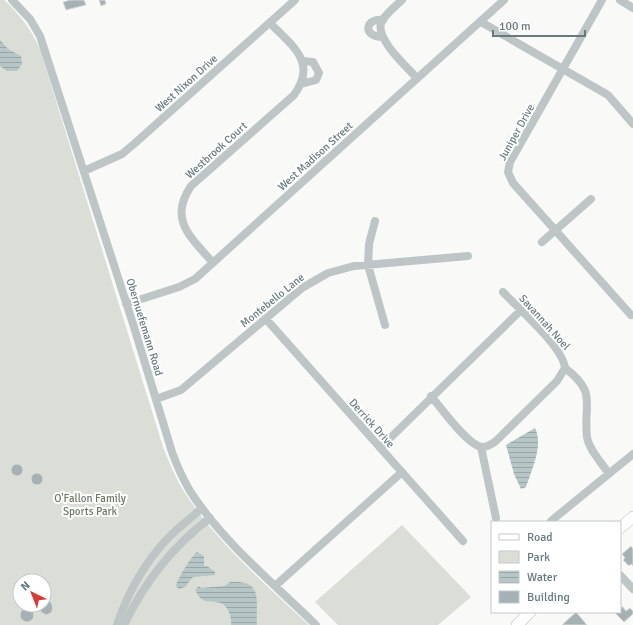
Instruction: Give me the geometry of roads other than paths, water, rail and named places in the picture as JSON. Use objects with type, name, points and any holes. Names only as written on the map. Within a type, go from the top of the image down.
[{"type":"main road","points":[[621,527],[633,517]]},
{"type":"main road","points":[[517,625],[529,613]]},
{"type":"street","name":"Obernuefemann Road","points":[[12,0],[30,19],[40,36],[172,452],[190,490],[210,518],[275,586],[316,625]]},
{"type":"street","name":"West Nixon Drive","points":[[84,171],[116,157],[134,144],[295,0]]},
{"type":"street","points":[[402,0],[383,20],[380,28],[383,37],[392,51],[418,78]]},
{"type":"street","name":"West Madison Street","points":[[126,304],[188,284],[504,0]]},
{"type":"street","name":"Juniper Drive","points":[[602,0],[510,162],[508,172],[513,183],[631,315]]},
{"type":"street","points":[[620,0],[633,8]]},
{"type":"street","points":[[383,20],[374,20],[368,29],[375,37],[383,37]]},
{"type":"street","points":[[481,22],[564,68],[608,95],[633,124]]},
{"type":"street","name":"Westbrook Court","points":[[213,263],[184,226],[181,207],[185,196],[191,186],[294,95],[302,84],[316,80],[319,73],[313,62],[303,61],[299,54],[270,23]]},
{"type":"street","points":[[302,84],[303,61]]},
{"type":"street","points":[[542,242],[591,199]]},
{"type":"street","points":[[375,221],[369,244],[368,265],[385,324]]},
{"type":"street","name":"Montebello Lane","points":[[156,399],[181,390],[302,288],[328,273],[354,266],[468,256]]},
{"type":"street","name":"Savannah Noel","points":[[503,292],[562,355],[565,368],[579,378],[584,386],[587,400],[587,437],[590,445],[609,474]]},
{"type":"street","points":[[380,448],[431,396],[520,311]]},
{"type":"street","name":"Derrick Drive","points":[[266,319],[463,541]]},
{"type":"street","points":[[431,396],[468,440],[481,447],[496,441],[557,381],[565,368]]},
{"type":"street","points":[[481,447],[496,518]]},
{"type":"street","points":[[551,521],[633,454]]},
{"type":"street","points":[[275,586],[402,472]]},
{"type":"street","points":[[117,625],[129,595],[150,560],[170,536],[202,508]]},
{"type":"street","points":[[124,625],[141,594],[161,565],[188,536],[210,518]]},
{"type":"street","points":[[621,576],[633,589]]},
{"type":"water","points":[[0,40],[8,49],[21,56],[22,64],[17,71],[7,71],[0,66]]},
{"type":"water","points":[[535,428],[538,442],[536,458],[526,487],[521,489],[514,474],[506,445]]},
{"type":"water","points":[[197,552],[204,556],[204,566],[207,566],[215,572],[215,575],[193,577],[185,587],[179,589],[176,586],[177,583],[189,562]]},
{"type":"water","points":[[230,582],[241,582],[249,585],[253,589],[256,594],[257,601],[257,625],[231,625],[230,613],[223,604],[203,600],[199,597],[195,590],[199,586],[201,588],[224,586]]},
{"type":"park label","name":"O'Fallon Family Sports Park","points":[[90,504]]}]
